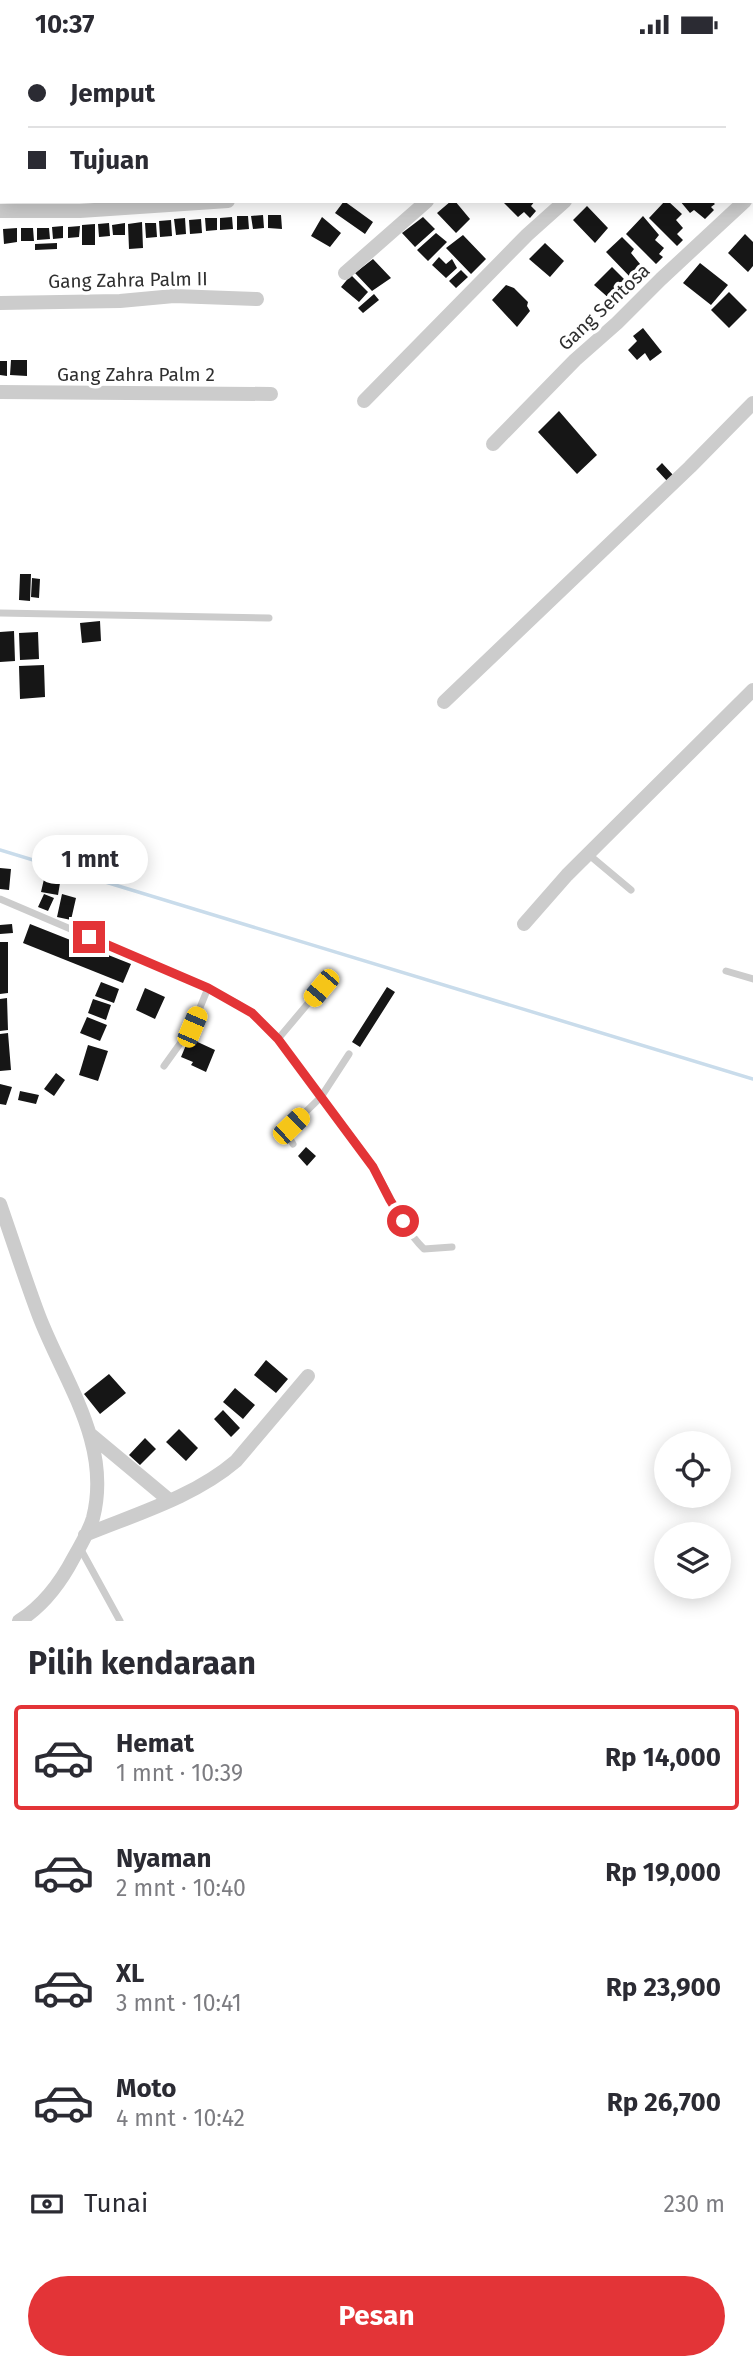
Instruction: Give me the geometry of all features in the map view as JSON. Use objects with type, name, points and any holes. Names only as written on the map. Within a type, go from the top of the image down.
[{"type":"street","points":[[0,211],[80,211],[198,203]]},
{"type":"street","points":[[345,273],[426,203]]},
{"type":"street","points":[[364,401],[527,235],[563,203]]},
{"type":"street","name":"Gang Sentosa","points":[[493,444],[575,360],[743,203]]},
{"type":"street","name":"Gang Zahra Palm II","points":[[0,303],[120,301],[174,296],[257,299]]},
{"type":"street","name":"Gang Zahra Palm 2","points":[[0,392],[271,394]]},
{"type":"street","points":[[444,702],[690,467],[753,403]]},
{"type":"street","points":[[524,924],[588,854],[753,690]]},
{"type":"street","points":[[0,1204],[39,1316],[91,1435],[96,1492],[93,1520],[69,1566],[47,1598],[19,1621]]},
{"type":"street","points":[[83,1541],[224,1471],[236,1461],[308,1376]]},
{"type":"street","points":[[91,1435],[169,1500]]},
{"type":"lane","points":[[0,613],[269,618]]},
{"type":"lane","points":[[588,854],[631,890]]},
{"type":"lane","points":[[0,899],[208,988],[252,1013],[278,1039],[373,1167],[416,1241],[424,1249],[452,1247]]},
{"type":"lane","points":[[726,971],[753,979]]},
{"type":"lane","points":[[164,1066],[192,1027],[208,988]]},
{"type":"lane","points":[[278,1039],[321,988]]},
{"type":"lane","points":[[293,1144],[287,1134],[288,1129],[321,1097],[349,1054]]},
{"type":"lane","points":[[83,1541],[120,1621]]},
{"type":"lane","points":[[32,1621],[47,1598]]},
{"type":"building","points":[[342,203],[347,203],[373,222],[365,234],[335,213]]},
{"type":"building","points":[[449,203],[457,203],[470,219],[456,233],[437,213]]},
{"type":"building","points":[[504,203],[533,203],[531,206],[536,211],[530,218],[524,212],[518,217]]},
{"type":"building","points":[[663,203],[670,203],[682,214],[676,220],[683,228],[677,234],[683,240],[677,246],[649,218]]},
{"type":"building","points":[[682,203],[715,204],[711,207],[714,210],[705,219],[694,210],[690,213]]},
{"type":"building","points":[[587,206],[608,228],[595,243],[573,220]]},
{"type":"building","points":[[263,215],[264,228],[253,229],[251,216]]},
{"type":"building","points":[[268,215],[281,215],[282,229],[268,228]]},
{"type":"building","points":[[237,216],[248,216],[249,229],[237,230]]},
{"type":"building","points":[[643,216],[659,235],[655,240],[664,248],[659,254],[663,257],[656,264],[626,234]]},
{"type":"building","points":[[232,217],[233,229],[220,230],[220,218]]},
{"type":"building","points":[[322,217],[341,233],[330,247],[311,236]]},
{"type":"building","points":[[423,217],[435,229],[415,247],[402,233]]},
{"type":"building","points":[[185,218],[186,234],[176,235],[174,219]]},
{"type":"building","points":[[205,218],[217,218],[217,230],[206,231]]},
{"type":"building","points":[[201,219],[202,233],[190,234],[189,220]]},
{"type":"building","points":[[171,220],[172,236],[160,237],[159,221]]},
{"type":"building","points":[[142,222],[143,248],[129,249],[128,224]]},
{"type":"building","points":[[109,223],[110,236],[99,237],[98,224]]},
{"type":"building","points":[[125,223],[125,235],[113,235],[112,225]]},
{"type":"building","points":[[145,223],[156,223],[157,237],[146,238]]},
{"type":"building","points":[[95,224],[95,245],[82,245],[82,225]]},
{"type":"building","points":[[63,226],[63,238],[53,239],[52,227]]},
{"type":"building","points":[[80,226],[79,237],[68,238],[68,227]]},
{"type":"building","points":[[17,228],[17,242],[4,244],[3,229]]},
{"type":"building","points":[[21,228],[33,228],[34,241],[21,241]]},
{"type":"building","points":[[37,228],[49,228],[50,239],[37,240]]},
{"type":"building","points":[[436,233],[447,242],[428,261],[417,250]]},
{"type":"building","points":[[745,234],[753,242],[753,266],[748,272],[728,253]]},
{"type":"building","points":[[463,235],[486,259],[471,274],[446,248]]},
{"type":"building","points":[[622,237],[634,249],[631,253],[645,270],[633,280],[606,252]]},
{"type":"building","points":[[57,243],[57,249],[35,250],[35,244]]},
{"type":"building","points":[[545,243],[564,261],[550,277],[529,259]]},
{"type":"building","points":[[439,257],[446,264],[452,259],[457,268],[446,278],[432,265]]},
{"type":"building","points":[[373,259],[391,278],[372,291],[355,273]]},
{"type":"building","points":[[700,263],[728,285],[711,305],[683,283]]},
{"type":"building","points":[[612,267],[628,283],[611,300],[594,285]]},
{"type":"building","points":[[461,270],[468,277],[456,288],[449,281]]},
{"type":"building","points":[[351,275],[368,292],[359,302],[341,287]]},
{"type":"building","points":[[506,285],[514,288],[528,302],[530,311],[517,327],[492,300]]},
{"type":"building","points":[[729,292],[747,310],[729,328],[711,310]]},
{"type":"building","points":[[374,294],[379,300],[363,313],[358,308]]},
{"type":"building","points":[[643,328],[662,352],[650,361],[645,353],[637,360],[628,350],[637,341],[633,336]]},
{"type":"building","points":[[11,360],[27,360],[27,376],[10,375]]},
{"type":"building","points":[[0,361],[7,361],[7,376],[0,375]]},
{"type":"building","points":[[559,411],[597,455],[577,474],[538,432]]},
{"type":"building","points":[[662,463],[673,475],[667,481],[656,469]]},
{"type":"building","points":[[20,574],[31,574],[30,601],[19,600]]},
{"type":"building","points":[[32,578],[40,579],[39,598],[31,597]]},
{"type":"building","points":[[100,621],[101,641],[82,643],[80,623]]},
{"type":"building","points":[[14,631],[15,661],[0,662],[0,632]]},
{"type":"building","points":[[38,632],[39,659],[20,660],[19,633]]},
{"type":"building","points":[[44,665],[45,697],[20,699],[19,666]]},
{"type":"building","points":[[0,868],[11,869],[9,890],[0,889]]},
{"type":"building","points":[[44,879],[60,883],[58,895],[41,892]]},
{"type":"building","points":[[44,894],[54,898],[48,911],[38,907]]},
{"type":"building","points":[[62,894],[76,898],[71,920],[57,917]]},
{"type":"building","points":[[12,924],[13,933],[0,934],[0,925]]},
{"type":"building","points":[[30,924],[131,964],[123,983],[23,943]]},
{"type":"building","points":[[0,942],[8,942],[8,993],[0,994]]},
{"type":"building","points":[[101,982],[119,989],[114,1003],[95,996]]},
{"type":"building","points":[[387,987],[395,992],[360,1047],[352,1042]]},
{"type":"building","points":[[145,988],[165,997],[155,1019],[136,1010]]},
{"type":"building","points":[[7,998],[8,1030],[0,1031],[0,999]]},
{"type":"building","points":[[93,999],[111,1005],[106,1020],[88,1013]]},
{"type":"building","points":[[87,1017],[107,1025],[100,1041],[80,1033]]},
{"type":"building","points":[[8,1033],[11,1070],[0,1071],[0,1034]]},
{"type":"building","points":[[189,1038],[215,1050],[206,1072],[181,1057]]},
{"type":"building","points":[[88,1045],[108,1051],[98,1081],[79,1075]]},
{"type":"building","points":[[56,1073],[65,1080],[54,1096],[44,1089]]},
{"type":"building","points":[[0,1084],[12,1087],[6,1105],[0,1104]]},
{"type":"building","points":[[20,1091],[39,1095],[36,1104],[18,1100]]},
{"type":"building","points":[[306,1147],[316,1156],[307,1166],[298,1156]]},
{"type":"building","points":[[266,1360],[288,1379],[276,1393],[254,1375]]},
{"type":"building","points":[[109,1374],[126,1393],[100,1414],[84,1394]]},
{"type":"building","points":[[235,1388],[255,1405],[243,1419],[223,1402]]},
{"type":"building","points":[[223,1410],[240,1428],[231,1437],[214,1419]]},
{"type":"building","points":[[179,1429],[198,1448],[186,1461],[166,1442]]},
{"type":"building","points":[[145,1438],[156,1449],[140,1465],[129,1455]]},
{"type":"waterway","points":[[0,850],[753,1079]]},
{"type":"route","points":[[89,937],[208,988],[252,1013],[278,1039],[373,1167],[403,1221]]}]
